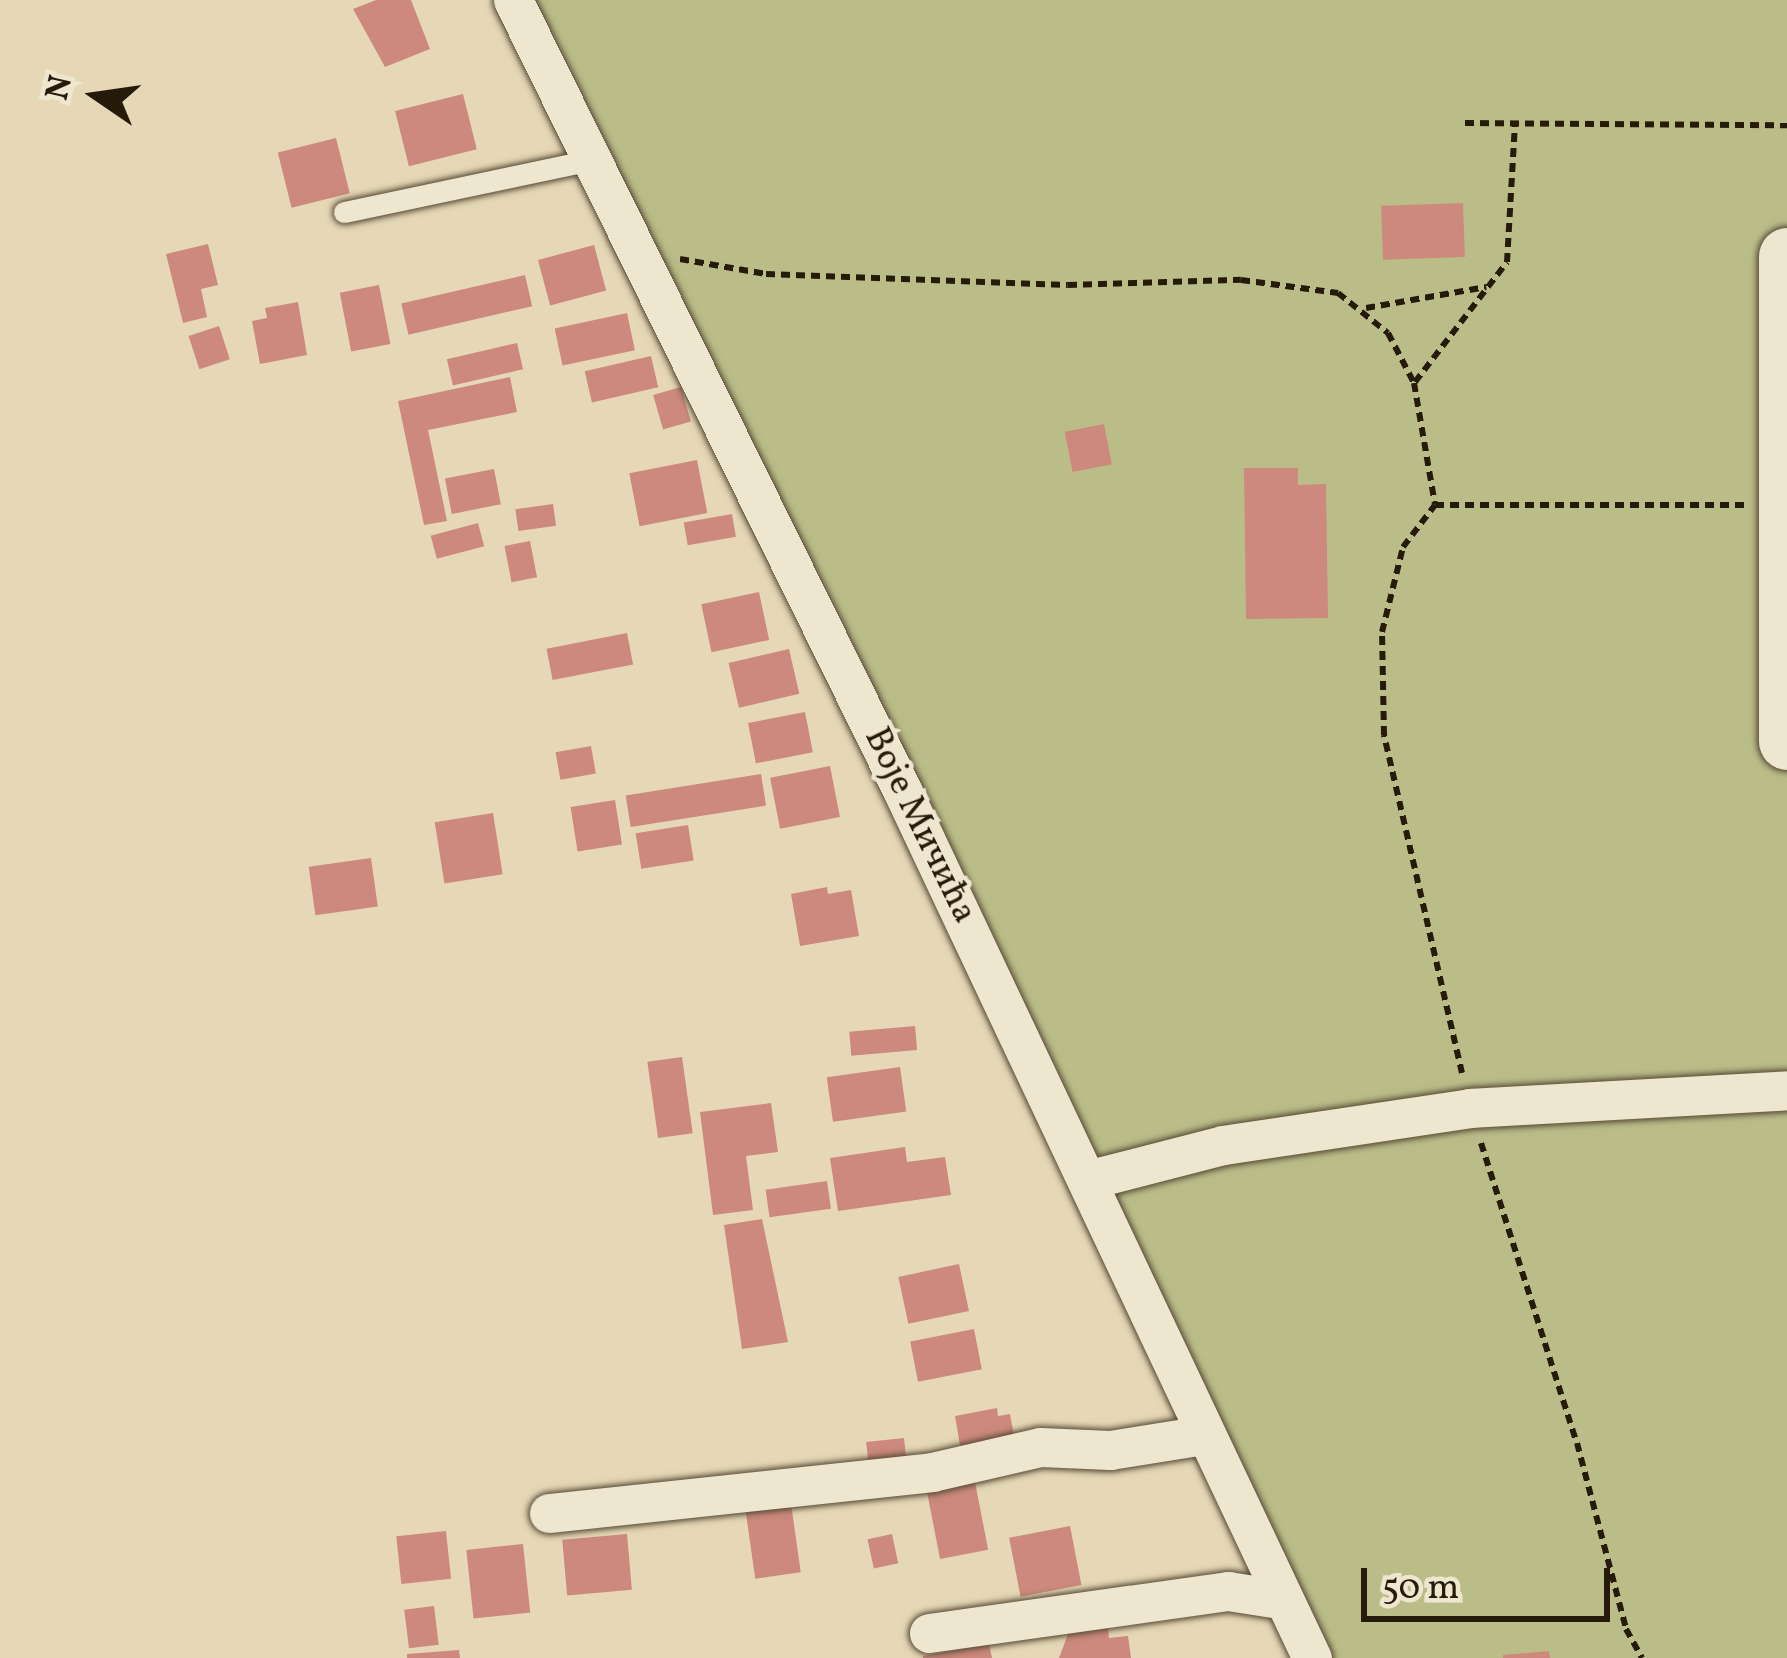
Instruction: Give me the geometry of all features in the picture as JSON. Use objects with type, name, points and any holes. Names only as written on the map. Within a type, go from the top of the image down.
[{"type":"street","name":"Воје Мичића","points":[[513,0],[641,252],[1312,1658]]},
{"type":"street","points":[[1787,256],[1787,741]]},
{"type":"street","points":[[1087,1180],[1223,1145],[1470,1108],[1787,1090]]},
{"type":"street","points":[[549,1513],[932,1472],[1040,1448],[1110,1450],[1204,1435]]},
{"type":"street","points":[[929,1633],[1228,1591],[1280,1598]]},
{"type":"lane","points":[[344,212],[596,159]]},
{"type":"path","points":[[1465,123],[1787,125]]},
{"type":"path","points":[[1414,383],[1508,262],[1515,123]]},
{"type":"path","points":[[641,252],[766,274],[1068,285],[1241,280],[1338,293],[1366,308],[1414,383],[1436,505],[1403,547],[1382,632],[1384,735],[1470,1108],[1577,1443],[1626,1628],[1642,1658]]},
{"type":"path","points":[[1366,308],[1488,287]]},
{"type":"path","points":[[1436,505],[1785,505]]},
{"type":"green space","points":[[513,0],[1787,0],[1787,1658],[1312,1658]]},
{"type":"building","points":[[376,0],[411,0],[430,49],[385,67],[353,9]]},
{"type":"building","points":[[463,94],[477,149],[409,166],[395,111]]},
{"type":"building","points":[[336,138],[350,193],[292,208],[278,153]]},
{"type":"building","points":[[1463,203],[1465,257],[1383,260],[1381,206]]},
{"type":"building","points":[[208,244],[218,285],[201,289],[207,317],[183,323],[166,254]]},
{"type":"building","points":[[594,245],[606,290],[550,305],[538,260]]},
{"type":"building","points":[[525,275],[532,306],[408,335],[401,304]]},
{"type":"building","points":[[379,285],[390,344],[351,352],[340,293]]},
{"type":"building","points":[[298,302],[307,355],[260,364],[252,321],[267,318],[265,308]]},
{"type":"building","points":[[627,313],[635,350],[563,366],[555,328]]},
{"type":"building","points":[[219,326],[230,359],[199,369],[189,336]]},
{"type":"building","points":[[517,343],[523,369],[453,386],[447,359]]},
{"type":"building","points":[[651,356],[658,387],[592,402],[585,371]]},
{"type":"building","points":[[510,377],[517,412],[428,430],[447,521],[424,525],[398,401]]},
{"type":"building","points":[[681,387],[691,422],[663,430],[653,395]]},
{"type":"building","points":[[1104,424],[1112,464],[1073,472],[1065,432]]},
{"type":"building","points":[[697,460],[707,513],[640,526],[629,473]]},
{"type":"building","points":[[1244,468],[1298,468],[1298,485],[1326,484],[1328,618],[1246,619]]},
{"type":"building","points":[[494,469],[501,504],[452,514],[445,479]]},
{"type":"building","points":[[553,504],[556,526],[518,531],[515,509]]},
{"type":"building","points":[[732,514],[736,537],[688,545],[684,523]]},
{"type":"building","points":[[478,523],[484,546],[437,559],[431,536]]},
{"type":"building","points":[[530,541],[537,577],[512,582],[504,546]]},
{"type":"building","points":[[759,592],[769,640],[711,652],[701,604]]},
{"type":"building","points":[[627,633],[633,664],[553,680],[547,649]]},
{"type":"building","points":[[789,649],[799,694],[739,708],[729,663]]},
{"type":"building","points":[[805,712],[813,752],[756,763],[748,723]]},
{"type":"building","points":[[591,746],[596,774],[560,780],[556,752]]},
{"type":"building","points":[[830,766],[840,817],[780,829],[770,778]]},
{"type":"building","points":[[761,774],[766,806],[631,827],[626,795]]},
{"type":"building","points":[[615,800],[622,844],[578,851],[571,807]]},
{"type":"building","points":[[493,813],[503,874],[444,883],[435,822]]},
{"type":"building","points":[[688,825],[694,861],[641,869],[636,833]]},
{"type":"building","points":[[371,858],[378,907],[315,915],[309,867]]},
{"type":"building","points":[[827,887],[828,894],[851,890],[859,936],[800,946],[791,894]]},
{"type":"building","points":[[915,1026],[917,1050],[851,1056],[849,1032]]},
{"type":"building","points":[[682,1057],[693,1133],[658,1138],[647,1062]]},
{"type":"building","points":[[900,1067],[906,1112],[833,1122],[827,1077]]},
{"type":"building","points":[[771,1103],[778,1152],[746,1156],[753,1210],[713,1215],[700,1112]]},
{"type":"building","points":[[905,1147],[907,1162],[945,1157],[951,1195],[838,1211],[830,1158]]},
{"type":"building","points":[[827,1181],[831,1209],[770,1217],[766,1190]]},
{"type":"building","points":[[762,1219],[788,1342],[742,1349],[724,1225]]},
{"type":"building","points":[[959,1264],[969,1311],[908,1324],[898,1277]]},
{"type":"building","points":[[974,1329],[982,1369],[918,1382],[910,1341]]},
{"type":"building","points":[[997,1408],[998,1416],[1010,1414],[1015,1441],[961,1451],[955,1416]]},
{"type":"building","points":[[904,1438],[907,1465],[869,1469],[866,1442]]},
{"type":"building","points":[[975,1482],[988,1550],[940,1559],[927,1491]]},
{"type":"building","points":[[791,1503],[801,1572],[755,1579],[745,1509]]},
{"type":"building","points":[[1070,1526],[1081,1585],[1021,1597],[1009,1538]]},
{"type":"building","points":[[446,1531],[451,1579],[401,1584],[396,1536]]},
{"type":"building","points":[[627,1534],[632,1590],[567,1595],[562,1540]]},
{"type":"building","points":[[892,1534],[898,1563],[874,1569],[868,1539]]},
{"type":"building","points":[[523,1544],[530,1613],[474,1619],[466,1550]]},
{"type":"building","points":[[434,1606],[439,1645],[409,1648],[404,1610]]},
{"type":"building","points":[[1108,1628],[1109,1638],[1128,1636],[1131,1658],[1059,1658],[1068,1634]]},
{"type":"building","points":[[989,1644],[992,1658],[923,1658],[923,1656]]},
{"type":"building","points":[[459,1650],[460,1658],[407,1658],[407,1654]]},
{"type":"building","points":[[1549,1651],[1550,1658],[1503,1658],[1503,1655]]}]
